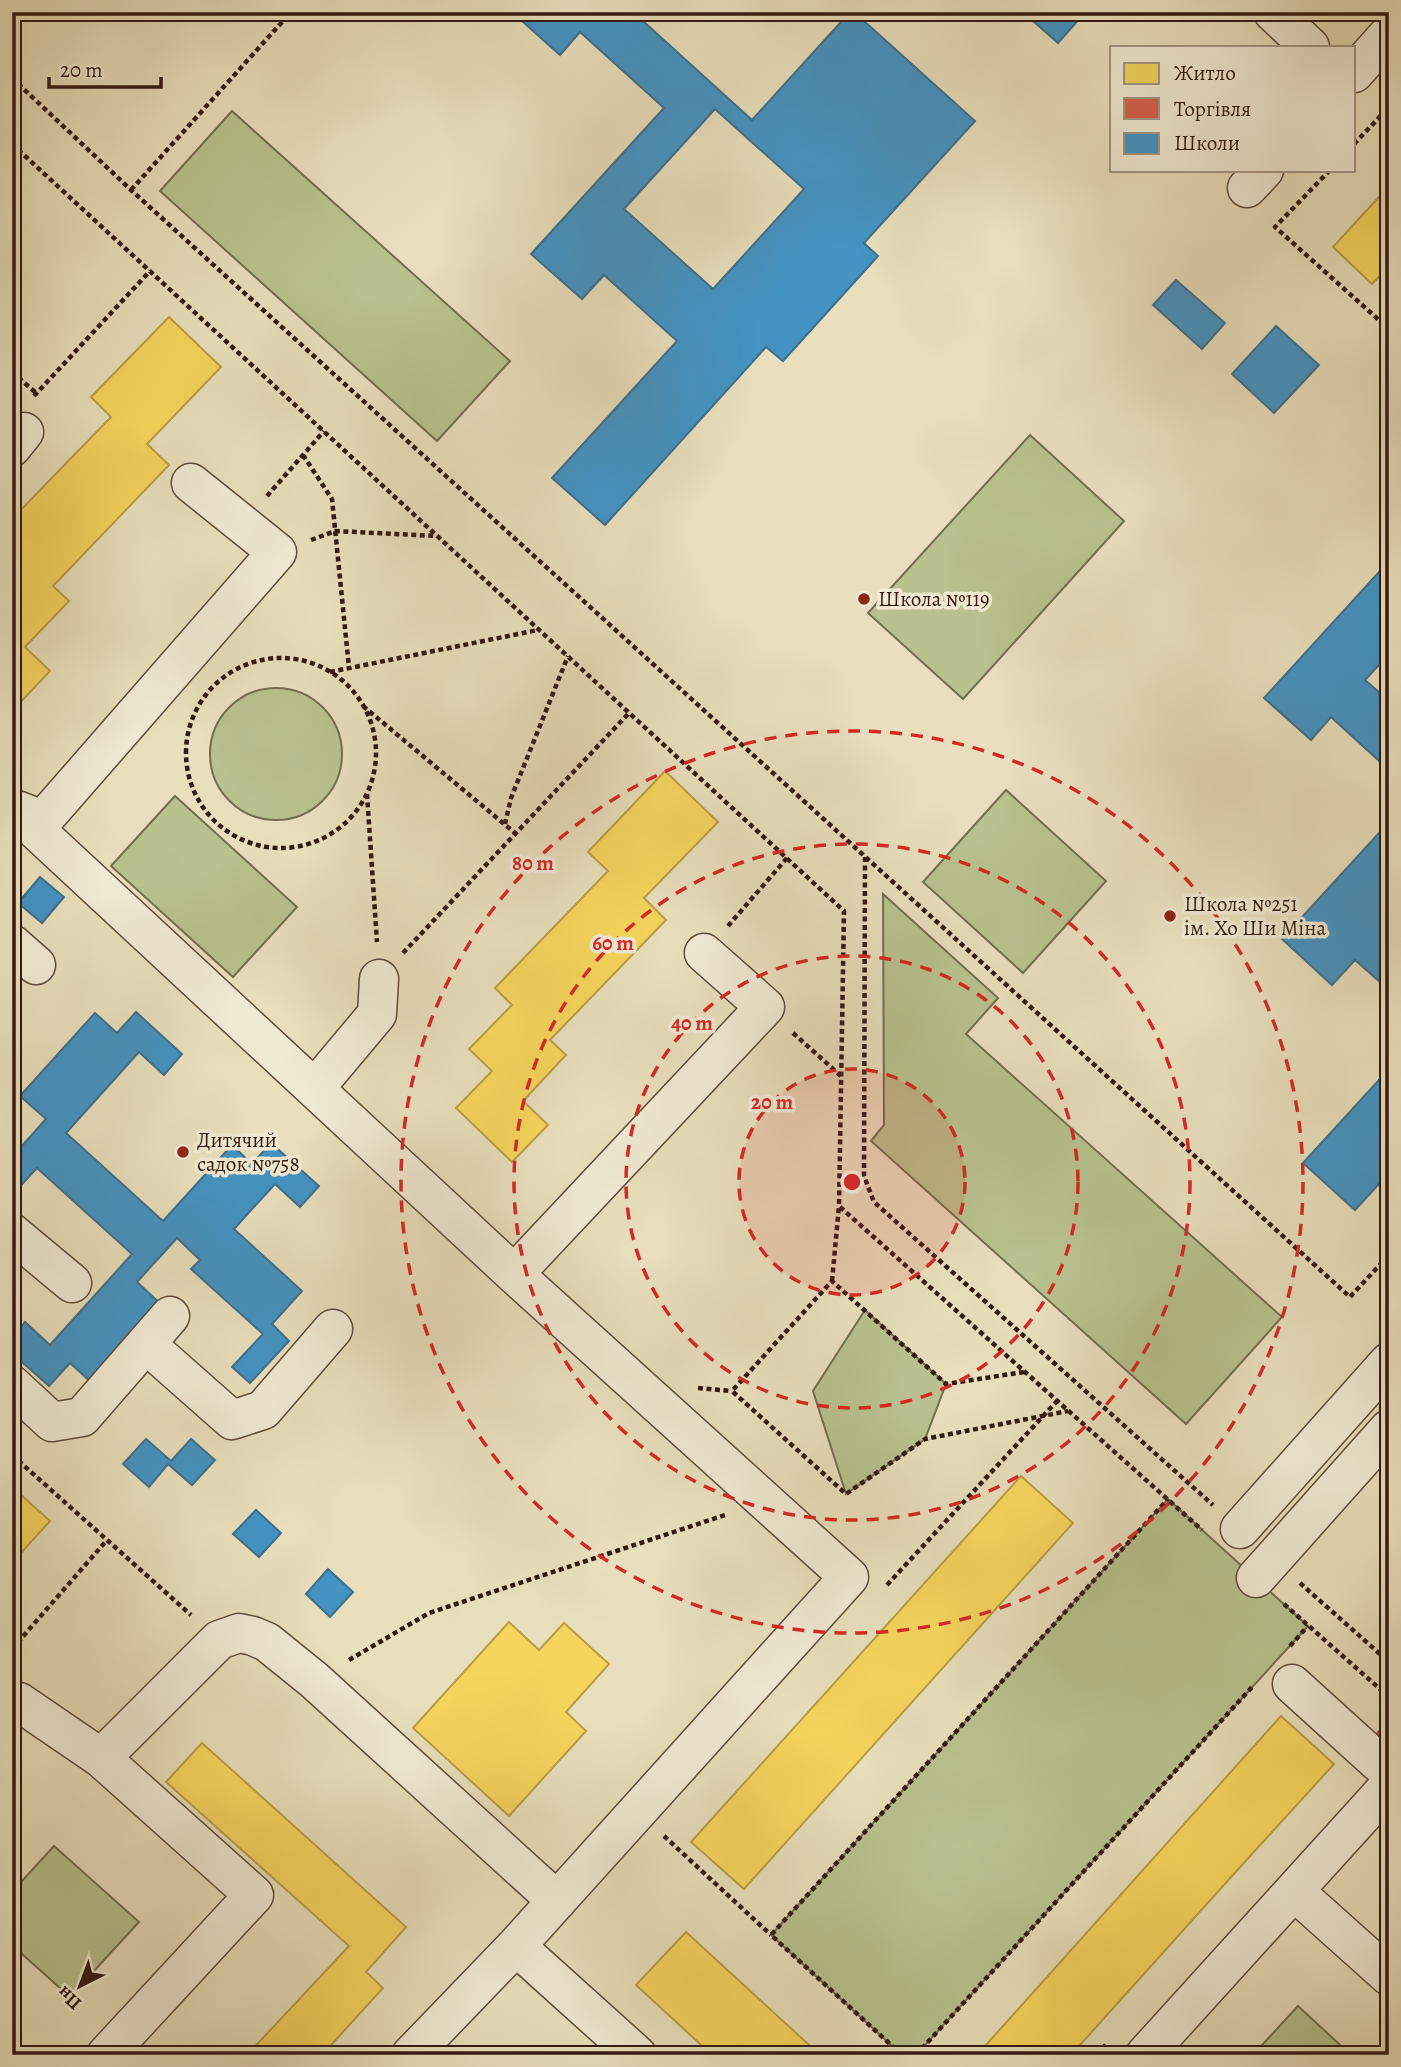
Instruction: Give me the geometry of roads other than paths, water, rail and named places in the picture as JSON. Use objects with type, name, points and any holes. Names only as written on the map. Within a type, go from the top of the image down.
[{"type":"lane","points":[[1273,12],[1309,46]]},
{"type":"lane","points":[[1356,71],[1389,34]]},
{"type":"lane","points":[[13,811],[43,820],[277,552],[191,483]]},
{"type":"lane","points":[[13,811],[514,1274],[849,1577],[516,1946],[411,2055]]},
{"type":"lane","points":[[514,1274],[765,1007],[704,953]]},
{"type":"lane","points":[[314,1088],[377,1014],[379,979]]},
{"type":"lane","points":[[12,1233],[72,1283]]},
{"type":"lane","points":[[12,1385],[52,1422],[82,1417],[158,1330],[232,1420],[263,1410],[333,1329]]},
{"type":"lane","points":[[1240,1530],[1389,1362]]},
{"type":"lane","points":[[1265,1569],[1389,1429]]},
{"type":"lane","points":[[101,1758],[219,1640],[233,1634],[253,1636],[267,1642],[314,1680],[557,1901]]},
{"type":"lane","points":[[1277,1681],[1389,1772]]},
{"type":"lane","points":[[12,1704],[19,1702],[101,1758],[254,1895],[106,2055]]},
{"type":"lane","points":[[1145,2055],[1389,1786]]},
{"type":"lane","points":[[1294,1891],[1389,1976]]},
{"type":"lane","points":[[516,1946],[637,2055]]},
{"type":"place","name":"Школа №119","points":[[864,599]]},
{"type":"place","name":"Школа №251 ім. Хо Ши Міна","points":[[1170,916]]},
{"type":"place","name":"Дитячий садок №758","points":[[183,1152]]}]
